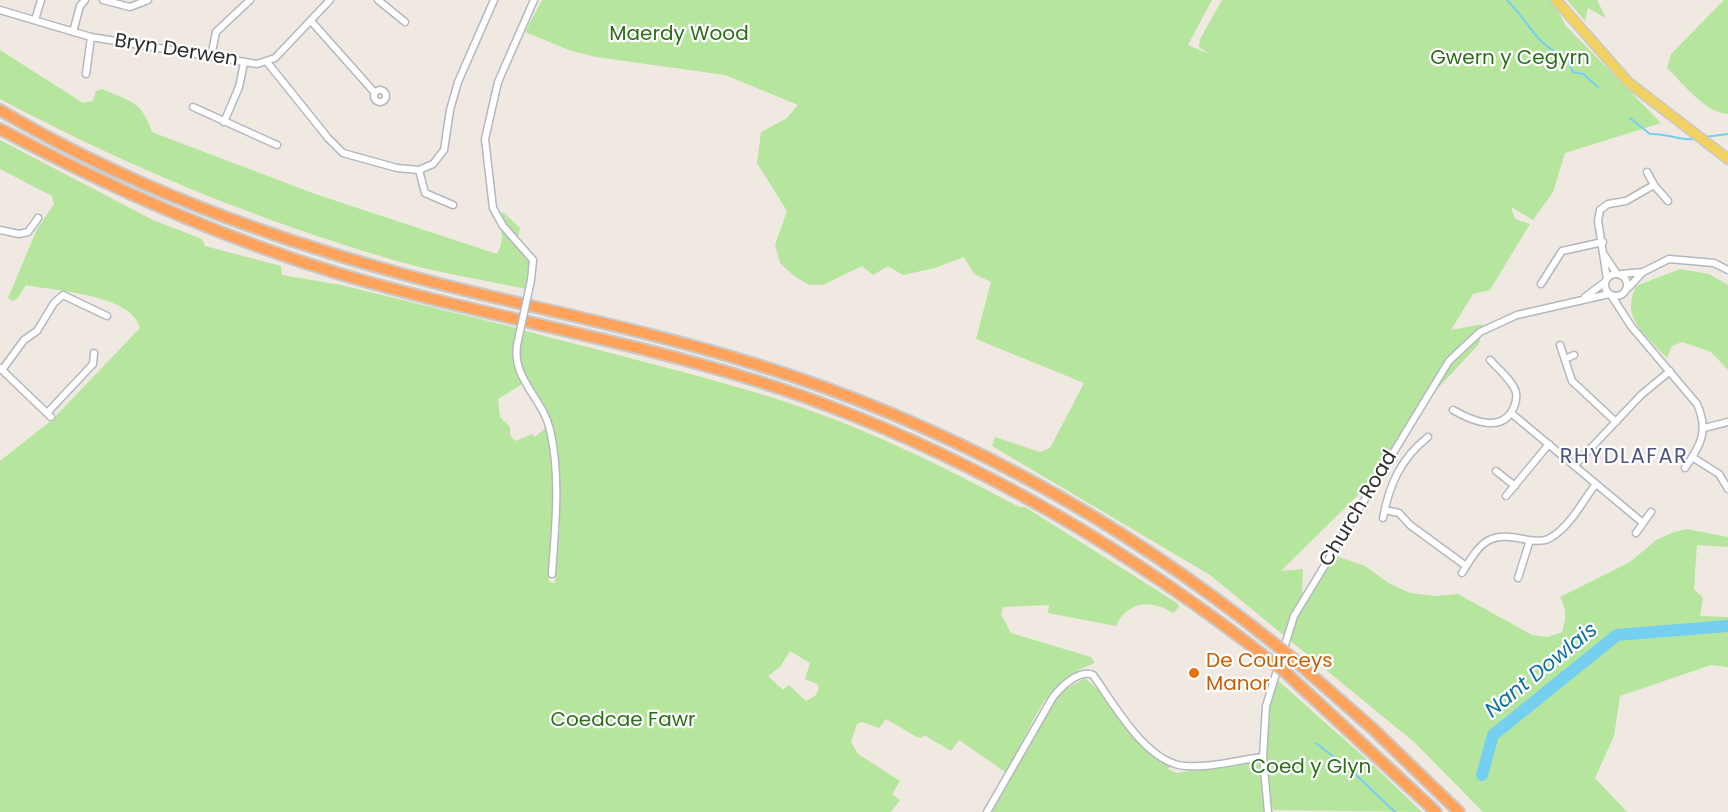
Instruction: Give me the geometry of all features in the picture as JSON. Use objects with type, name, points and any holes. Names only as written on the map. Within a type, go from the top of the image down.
[{"type":"highway","points":[[0,110],[98,162],[250,226],[342,257],[425,280],[625,327],[752,363],[814,383],[909,421],[1023,476],[1084,510],[1186,577],[1291,657],[1372,728],[1460,812]]},
{"type":"highway","points":[[0,129],[92,176],[167,210],[288,256],[426,297],[726,372],[825,404],[911,440],[997,481],[1102,541],[1190,599],[1284,671],[1436,812]]},
{"type":"main road","points":[[1556,0],[1628,82],[1728,159]]},
{"type":"street","points":[[35,20],[41,0]]},
{"type":"street","points":[[73,32],[80,6],[86,0]]},
{"type":"street","points":[[103,0],[130,7],[148,0]]},
{"type":"street","points":[[211,57],[216,32],[250,0]]},
{"type":"street","points":[[330,0],[278,56],[267,62],[328,138],[343,153],[397,168],[418,170],[433,164],[444,150],[456,90],[494,0]]},
{"type":"street","points":[[378,0],[405,22]]},
{"type":"street","points":[[534,0],[498,82],[485,139],[493,208],[503,226],[533,260],[516,357],[518,371],[551,432],[555,469],[556,527],[552,574]]},
{"type":"street","name":"Bryn Derwen","points":[[0,10],[91,37],[244,63],[267,62]]},
{"type":"street","points":[[311,21],[375,93]]},
{"type":"street","points":[[86,74],[82,64],[91,37]]},
{"type":"street","points":[[224,122],[238,87],[244,63]]},
{"type":"street","points":[[193,107],[278,145]]},
{"type":"street","points":[[418,170],[425,193],[453,205]]},
{"type":"street","points":[[1647,172],[1654,185],[1668,201]]},
{"type":"street","points":[[1654,185],[1626,201],[1608,204],[1600,210],[1598,221],[1610,295],[1631,326],[1697,404],[1703,417],[1704,428],[1701,444],[1685,468]]},
{"type":"street","points":[[0,230],[19,234],[28,232],[38,218]]},
{"type":"street","points":[[1540,284],[1562,251],[1603,242]]},
{"type":"street","points":[[1604,255],[1619,274],[1627,280],[1623,313]]},
{"type":"street","points":[[1610,295],[1618,296],[1643,272],[1669,259],[1714,263],[1728,270]]},
{"type":"street","points":[[1606,280],[1619,274],[1643,272]]},
{"type":"street","name":"Church Road","points":[[1585,298],[1606,280]]},
{"type":"street","points":[[94,353],[93,363],[49,415],[1,369],[24,340],[37,331],[41,319],[49,313],[63,295],[106,316]]},
{"type":"street","name":"Church Road","points":[[1268,812],[1263,757],[1269,691],[1293,616],[1449,361],[1480,332],[1517,315],[1558,307],[1585,298],[1610,295]]},
{"type":"street","points":[[1560,345],[1572,381],[1616,422]]},
{"type":"street","points":[[1565,359],[1574,355]]},
{"type":"street","points":[[1453,410],[1469,420],[1486,423],[1495,423],[1511,413],[1517,399],[1516,390],[1490,360]]},
{"type":"street","points":[[1575,465],[1670,371]]},
{"type":"street","points":[[1511,413],[1643,523]]},
{"type":"street","points":[[1704,428],[1728,422]]},
{"type":"street","points":[[1383,519],[1388,492],[1396,475],[1415,448],[1428,437]]},
{"type":"street","points":[[1506,496],[1549,444]]},
{"type":"street","points":[[1692,457],[1719,474],[1728,489]]},
{"type":"street","points":[[1496,471],[1515,486]]},
{"type":"street","points":[[1462,573],[1481,546],[1491,538],[1503,534],[1530,540],[1549,539],[1559,531],[1595,485]]},
{"type":"street","points":[[1385,510],[1399,513],[1410,525],[1466,566]]},
{"type":"street","points":[[1636,533],[1651,512]]},
{"type":"street","points":[[1518,578],[1530,540]]},
{"type":"street","points":[[987,812],[1053,697],[1068,683],[1085,673],[1093,675],[1130,725],[1163,759],[1184,766],[1196,766],[1263,757]]},
{"type":"green space","points":[[542,0],[1212,0],[1188,45],[1209,54],[1199,47],[1200,39],[1222,0],[1552,0],[1566,26],[1661,123],[1565,153],[1553,192],[1533,220],[1511,207],[1515,219],[1530,224],[1490,290],[1473,294],[1451,330],[1483,324],[1479,344],[1413,415],[1364,489],[1281,571],[1303,569],[1302,594],[1311,593],[1333,555],[1365,566],[1390,584],[1410,593],[1436,596],[1458,594],[1532,635],[1548,637],[1562,632],[1565,610],[1560,597],[1630,562],[1656,540],[1687,529],[1728,537],[1728,547],[1697,545],[1694,589],[1703,598],[1700,616],[1728,617],[1728,667],[1711,665],[1620,696],[1614,736],[1595,778],[1627,812],[1483,812],[1414,742],[1210,575],[992,446],[995,437],[1040,452],[1050,448],[1084,383],[976,339],[991,282],[974,274],[964,257],[935,268],[903,275],[888,266],[873,275],[862,266],[823,285],[809,285],[794,276],[780,263],[775,245],[787,211],[757,163],[761,132],[787,118],[798,105],[725,75],[596,57],[569,50],[525,32]]},
{"type":"green space","points":[[1567,0],[1597,0],[1606,18],[1588,8],[1585,21]]},
{"type":"green space","points":[[1724,0],[1728,0],[1728,114],[1703,103],[1667,68],[1671,54]]},
{"type":"green space","points":[[0,50],[83,103],[93,101],[96,91],[102,89],[134,103],[144,114],[152,132],[315,194],[497,254],[502,236],[498,218],[503,212],[520,228],[518,237],[532,271],[526,289],[445,273],[345,245],[244,210],[96,147],[0,99]]},
{"type":"green space","name":"Coedcae Fawr","points":[[0,140],[153,220],[202,239],[205,246],[281,266],[282,275],[341,285],[517,328],[517,335],[522,330],[714,380],[839,421],[900,447],[1019,507],[1025,507],[1177,603],[1179,607],[1173,613],[1148,604],[1133,607],[1127,611],[1116,626],[1048,613],[1049,605],[1003,607],[1001,614],[1011,633],[1091,657],[1095,663],[1076,672],[1049,695],[1005,772],[959,740],[951,751],[924,735],[922,738],[917,737],[886,719],[879,728],[862,722],[857,724],[851,742],[858,754],[900,781],[892,794],[900,800],[891,812],[0,812],[0,461],[52,420],[140,328],[134,317],[123,308],[90,296],[26,285],[17,299],[12,301],[8,298],[37,229],[54,204],[52,196],[0,169]],"holes":[[[524,383],[549,425],[535,437],[533,434],[515,441],[510,435],[510,427],[500,417],[498,399]],[[552,527],[560,527],[555,583],[549,582]],[[790,651],[810,663],[805,679],[817,684],[819,688],[815,696],[806,701],[789,685],[783,690],[768,676],[780,667]]]},
{"type":"green space","points":[[1680,269],[1709,274],[1728,285],[1728,370],[1711,352],[1682,342],[1672,346],[1667,358],[1644,334],[1633,317],[1631,308],[1636,286]]},
{"type":"green space","name":"Coed y Glyn","points":[[1274,677],[1422,812],[1274,810],[1271,807],[1263,740]]},
{"type":"green space","points":[[1085,678],[1104,695],[1143,741],[1173,763],[1168,769],[1176,773],[1259,762],[1264,812],[992,812],[1048,709],[1063,691]]},
{"type":"waterway","points":[[1507,0],[1539,39],[1566,58],[1573,72],[1583,74],[1598,87]]},
{"type":"waterway","points":[[1630,118],[1650,134],[1696,139]]},
{"type":"waterway","points":[[1705,137],[1728,134]]},
{"type":"waterway","name":"Nant Dowlais","points":[[1482,775],[1493,735],[1617,635],[1728,626]]},
{"type":"waterway","points":[[1316,743],[1354,773],[1395,812]]},
{"type":"place","name":"De Courceys Manor","points":[[1194,673]]},
{"type":"district","name":"RHYDLAFAR","points":[[1624,458]]},
{"type":"park label","name":"Maerdy Wood","points":[[679,35]]},
{"type":"park label","name":"Gwern y Cegyrn","points":[[1510,59]]}]
